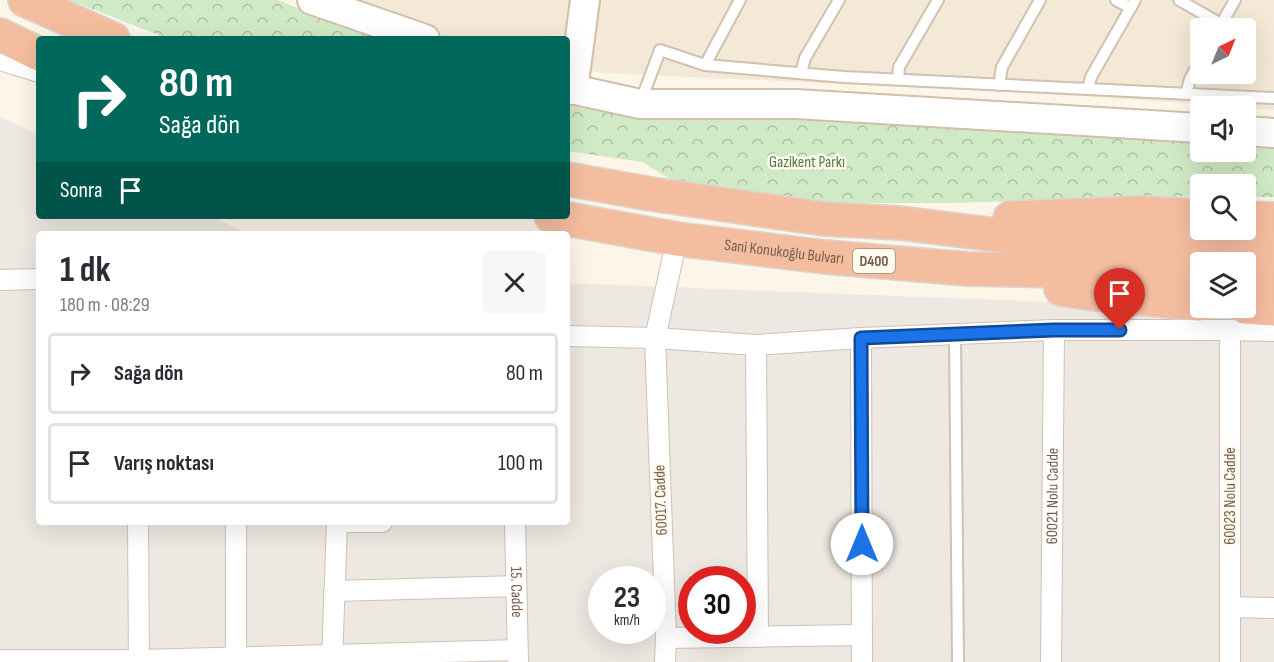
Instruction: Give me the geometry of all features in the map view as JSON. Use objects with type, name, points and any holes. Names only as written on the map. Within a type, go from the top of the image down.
[{"type":"highway","points":[[25,0],[106,36]]},
{"type":"highway","name":"D400","points":[[570,180],[651,194],[824,219],[900,223],[1021,238],[1274,250]]},
{"type":"highway","points":[[1256,218],[1274,219]]},
{"type":"highway","name":"Sani Konukoğlu Bulvarı","points":[[567,219],[676,239],[825,257],[968,269],[1201,246]]},
{"type":"highway","points":[[968,269],[1040,286],[1190,303]]},
{"type":"highway","points":[[1256,277],[1274,278]]},
{"type":"highway","points":[[1256,314],[1274,309]]},
{"type":"street","points":[[312,0],[416,36]]},
{"type":"street","points":[[585,0],[570,89],[640,104],[796,104],[1190,127]]},
{"type":"street","points":[[11,47],[36,69]]},
{"type":"street","points":[[1256,132],[1274,133]]},
{"type":"street","name":"60017. Cadde","points":[[663,566],[655,338],[676,239]]},
{"type":"street","points":[[0,280],[36,279]]},
{"type":"street","points":[[570,336],[655,338],[756,345],[1238,318],[1274,331]]},
{"type":"street","name":"60023 Nolu Cadde","points":[[1230,662],[1238,318]]},
{"type":"street","name":"60021 Nolu Cadde","points":[[1051,662],[1054,330]]},
{"type":"street","points":[[861,338],[862,662]]},
{"type":"street","points":[[756,345],[758,637]]},
{"type":"street","points":[[138,525],[139,661]]},
{"type":"street","points":[[236,525],[236,657]]},
{"type":"street","points":[[332,658],[337,525]]},
{"type":"street","name":"15. Cadde","points":[[515,525],[518,656]]},
{"type":"street","points":[[334,591],[516,586]]},
{"type":"street","points":[[1230,607],[1274,608]]},
{"type":"street","points":[[666,638],[862,635]]},
{"type":"street","name":"60017. Cadde","points":[[665,662],[666,644]]},
{"type":"street","points":[[0,660],[139,661],[236,657],[518,656]]},
{"type":"lane","points":[[705,65],[741,0]]},
{"type":"lane","points":[[801,73],[805,58],[839,0]]},
{"type":"lane","points":[[898,79],[899,67],[938,0]]},
{"type":"lane","points":[[999,85],[1002,67],[1040,0]]},
{"type":"lane","points":[[1088,89],[1090,77],[1133,4],[1116,0]]},
{"type":"lane","points":[[1179,0],[1207,18]]},
{"type":"lane","points":[[1225,18],[1235,0]]},
{"type":"lane","points":[[640,104],[660,50],[705,65],[801,73],[1274,98]]},
{"type":"lane","points":[[1186,94],[1190,79]]},
{"type":"lane","points":[[955,334],[958,662]]},
{"type":"shaded area","points":[[305,0],[1274,0],[1274,110],[1256,109],[1256,96],[1190,96],[1190,104],[1037,93],[604,73],[570,67],[570,36],[435,36]]},
{"type":"shaded area","points":[[0,117],[36,134],[36,219],[217,219],[243,231],[36,231],[36,525],[570,525],[570,283],[1190,308],[1190,318],[1256,318],[1256,310],[1274,311],[1274,662],[0,662]]},
{"type":"green space","points":[[69,0],[277,0],[372,36],[161,36]]},
{"type":"green space","name":"Gazikent Parkı","points":[[570,105],[585,109],[660,117],[974,126],[1190,138],[1190,162],[1256,162],[1256,143],[1274,145],[1274,197],[1256,197],[1256,174],[1190,174],[1190,196],[950,203],[800,203],[678,184],[642,162],[570,151]]},
{"type":"route","points":[[862,544],[861,338],[1054,330],[1120,330]]}]
